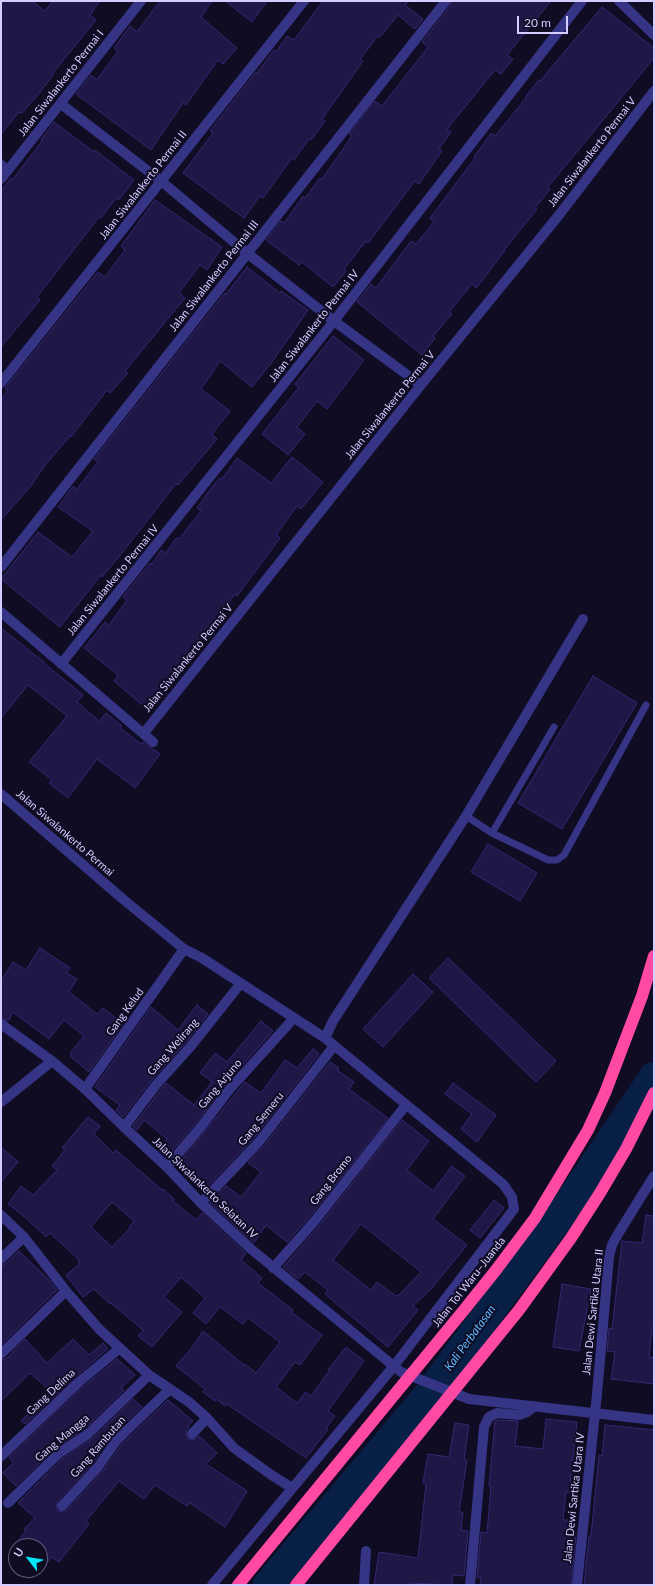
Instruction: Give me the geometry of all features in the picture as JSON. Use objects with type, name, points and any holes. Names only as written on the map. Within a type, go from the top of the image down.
[{"type":"highway","name":"Jalan Tol Waru–Juanda","points":[[238,1585],[478,1293],[535,1218],[588,1130],[606,1093],[642,996],[654,956]]},
{"type":"highway","points":[[296,1585],[519,1310],[571,1238],[600,1193],[626,1149],[654,1093]]},
{"type":"street","name":"Jalan Siwalankerto Permai I","points":[[1,180],[5,166],[60,104],[140,1]]},
{"type":"street","name":"Jalan Siwalankerto Permai II","points":[[1,383],[304,1]]},
{"type":"street","name":"Jalan Siwalankerto Permai III","points":[[1,567],[446,1]]},
{"type":"street","name":"Jalan Siwalankerto Permai IV","points":[[61,664],[334,321],[582,1]]},
{"type":"street","points":[[619,1],[654,35]]},
{"type":"street","name":"Jalan Siwalankerto Permai V","points":[[144,733],[421,385],[559,215],[654,91]]},
{"type":"street","points":[[60,104],[161,181],[247,253],[334,321],[421,385]]},
{"type":"street","points":[[1,612],[153,742]]},
{"type":"street","points":[[325,1038],[333,1021],[466,816],[583,619]]},
{"type":"street","name":"Jalan Siwalankerto Permai","points":[[1,794],[113,891],[184,949],[202,958],[242,983],[325,1038],[504,1184],[512,1197],[514,1208],[398,1369]]},
{"type":"street","name":"Gang Kelud","points":[[85,1089],[184,949]]},
{"type":"street","name":"Gang Welirang","points":[[124,1128],[156,1085],[191,1046],[242,983]]},
{"type":"street","name":"Gang Arjuno","points":[[167,1167],[200,1128],[229,1090],[294,1018]]},
{"type":"street","name":"Jalan Siwalankerto Selatan IV","points":[[1,1024],[52,1061],[85,1089],[124,1128],[167,1167],[201,1203],[273,1268],[343,1323],[398,1369],[469,1399],[654,1420]]},
{"type":"street","name":"Gang Semeru","points":[[201,1203],[258,1143],[334,1046]]},
{"type":"street","points":[[1,1102],[52,1061]]},
{"type":"street","name":"Gang Bromo","points":[[273,1268],[313,1223],[406,1105]]},
{"type":"street","name":"Jalan Dewi Sartika Utara II","points":[[595,1413],[609,1257],[612,1245],[618,1234],[654,1176]]},
{"type":"street","points":[[1,1215],[24,1237],[66,1291],[99,1330],[149,1375],[189,1402],[234,1448],[292,1488]]},
{"type":"street","points":[[1,1259],[24,1237]]},
{"type":"street","points":[[1,1354],[66,1291]]},
{"type":"street","name":"Gang Delima","points":[[1,1456],[79,1382],[120,1348]]},
{"type":"street","points":[[212,1585],[292,1488],[398,1369]]},
{"type":"street","name":"Gang Mangga","points":[[8,1503],[58,1454],[88,1434],[149,1375]]},
{"type":"street","name":"Gang Rambutan","points":[[62,1506],[98,1468],[116,1441],[170,1389]]},
{"type":"street","points":[[470,1585],[484,1427],[489,1417],[496,1413],[519,1415],[527,1412],[535,1406]]},
{"type":"street","name":"Jalan Dewi Sartika Utara IV","points":[[578,1585],[595,1413]]},
{"type":"street","points":[[192,1434],[206,1418]]},
{"type":"street","points":[[364,1585],[366,1551]]},
{"type":"lane","points":[[466,816],[492,833],[548,860],[557,860],[564,855],[646,705]]},
{"type":"lane","points":[[492,833],[554,728]]},
{"type":"building","points":[[1,1],[32,1],[45,11],[53,1],[100,1],[90,15],[96,20],[53,73],[54,74],[37,96],[22,113],[19,112],[1,134]]},
{"type":"building","points":[[160,1],[212,1],[201,17],[237,48],[223,64],[218,60],[186,105],[183,103],[151,150],[76,94],[91,75],[97,80],[118,51],[114,48],[130,26],[137,32]]},
{"type":"building","points":[[225,1],[267,1],[252,22]]},
{"type":"building","points":[[323,1],[409,1],[405,5],[423,19],[415,29],[398,15],[380,37],[378,36],[360,59],[363,61],[322,119],[325,121],[311,140],[309,139],[294,160],[292,158],[263,198],[260,196],[244,218],[183,173],[213,133],[210,131],[256,72],[257,73],[274,50],[276,52],[287,36],[294,40]]},
{"type":"building","points":[[452,1],[551,1],[507,55],[513,59],[501,74],[495,70],[447,129],[451,132],[439,149],[442,151],[419,184],[415,181],[368,243],[366,241],[344,269],[346,271],[333,287],[302,262],[299,265],[266,240],[281,221],[284,223],[303,196],[305,198],[320,178],[322,179],[352,136],[349,134],[375,101],[382,106],[411,69],[428,47],[422,42],[451,5]]},
{"type":"building","points":[[602,7],[654,48],[654,58],[548,187],[550,189],[535,208],[537,209],[476,288],[472,284],[449,312],[452,314],[433,336],[435,338],[422,355],[357,302],[371,284],[376,288],[411,241],[416,244],[434,222],[430,218],[475,158],[474,157],[491,133],[495,136],[539,80],[540,81]]},
{"type":"building","points":[[54,122],[94,152],[95,150],[134,180],[119,200],[116,198],[101,218],[99,217],[37,297],[40,300],[1,347],[1,191],[11,178],[13,179],[42,141],[41,140]]},
{"type":"building","points":[[155,200],[222,247],[207,270],[200,265],[179,293],[185,298],[125,371],[128,373],[110,393],[107,390],[71,437],[70,436],[46,464],[30,487],[1,520],[1,400],[8,390],[5,388],[98,272],[105,277],[125,250],[121,246]]},
{"type":"building","points":[[247,267],[280,293],[281,291],[308,310],[272,362],[252,387],[220,361],[201,389],[230,411],[212,434],[217,439],[178,485],[175,485],[122,553],[102,577],[101,575],[60,627],[1,579],[38,532],[72,557],[93,531],[58,507],[73,486],[77,489],[98,462],[94,459]]},
{"type":"building","points":[[333,336],[364,360],[327,409],[317,401],[297,427],[305,434],[288,455],[262,434],[299,387],[295,384]]},
{"type":"building","points":[[292,457],[323,482],[301,509],[297,506],[276,535],[280,538],[237,596],[235,594],[212,625],[213,626],[190,654],[191,655],[146,708],[114,681],[118,675],[84,648],[105,622],[109,625],[127,600],[123,597],[150,563],[152,564],[161,550],[166,553],[176,538],[179,539],[201,511],[197,508],[209,491],[220,478],[222,479],[237,458],[271,483]]},
{"type":"building","points":[[1,628],[83,695],[77,702],[99,721],[106,713],[122,726],[120,728],[141,744],[143,742],[160,754],[135,788],[97,759],[68,798],[49,783],[52,780],[29,762],[67,716],[28,685],[1,718]]},
{"type":"building","points":[[593,676],[637,703],[562,829],[518,803]]},
{"type":"building","points":[[488,844],[537,873],[520,901],[471,872]]},
{"type":"building","points":[[40,948],[70,968],[66,973],[77,979],[69,992],[97,1014],[103,1008],[123,1024],[89,1072],[71,1057],[71,1052],[84,1036],[64,1020],[49,1039],[13,1012],[8,1021],[1,1018],[1,981],[13,962],[26,970]]},
{"type":"building","points":[[448,958],[556,1061],[536,1082],[429,978]]},
{"type":"building","points":[[413,974],[433,992],[383,1047],[363,1029]]},
{"type":"building","points":[[197,1005],[208,1014],[186,1042],[151,1081],[123,1117],[116,1110],[120,1105],[95,1087],[151,1007],[178,1030]]},
{"type":"building","points":[[261,1021],[273,1031],[224,1086],[195,1124],[166,1158],[158,1150],[167,1139],[144,1120],[137,1130],[133,1126],[166,1083],[194,1105],[212,1082],[200,1073],[215,1053],[227,1062]]},
{"type":"building","points":[[313,1049],[319,1054],[253,1139],[205,1189],[190,1176],[192,1174],[179,1163],[245,1082],[261,1093],[285,1060],[297,1068]]},
{"type":"building","points":[[330,1062],[339,1068],[337,1070],[354,1082],[349,1089],[388,1118],[308,1219],[287,1242],[266,1225],[254,1243],[210,1203],[226,1186],[241,1197],[261,1172],[248,1163],[263,1147]]},
{"type":"building","points":[[453,1083],[496,1115],[477,1142],[461,1129],[472,1114],[445,1094]]},
{"type":"building","points":[[88,1117],[100,1126],[94,1134],[113,1153],[116,1150],[162,1190],[163,1189],[174,1199],[173,1201],[196,1220],[202,1213],[246,1253],[241,1260],[262,1278],[258,1283],[293,1310],[291,1312],[322,1335],[300,1365],[295,1362],[276,1387],[297,1403],[306,1392],[311,1396],[329,1371],[328,1370],[346,1347],[364,1361],[328,1411],[335,1416],[326,1428],[328,1429],[306,1458],[227,1404],[225,1406],[216,1399],[215,1401],[203,1392],[205,1389],[176,1366],[193,1346],[203,1331],[256,1373],[280,1342],[248,1318],[243,1324],[220,1307],[206,1324],[193,1313],[205,1298],[181,1277],[164,1297],[182,1312],[152,1347],[138,1336],[143,1330],[111,1303],[110,1304],[94,1289],[83,1297],[66,1275],[80,1264],[78,1262],[79,1260],[50,1233],[46,1237],[26,1218],[8,1204],[21,1186],[33,1195],[57,1170],[52,1166],[65,1150],[62,1148]],"holes":[[[112,1202],[134,1221],[129,1227],[130,1228],[112,1247],[91,1227]]]},
{"type":"building","points":[[402,1120],[429,1141],[407,1170],[433,1191],[452,1166],[465,1176],[433,1219],[467,1245],[431,1289],[413,1306],[418,1310],[388,1347],[325,1294],[328,1290],[305,1272],[298,1279],[283,1267],[318,1227]],"holes":[[[361,1224],[421,1272],[399,1295],[396,1296],[377,1282],[371,1290],[333,1260]]]},
{"type":"building","points":[[1,1147],[18,1162],[1,1182]]},
{"type":"building","points":[[494,1200],[504,1208],[480,1238],[470,1230]]},
{"type":"building","points":[[646,1215],[654,1216],[654,1328],[652,1328],[649,1357],[654,1358],[654,1384],[611,1379],[615,1352],[607,1351],[609,1328],[612,1329],[622,1241],[642,1243]]},
{"type":"building","points":[[19,1251],[49,1280],[57,1290],[1,1345],[1,1265],[5,1264]]},
{"type":"building","points":[[562,1284],[591,1289],[579,1351],[553,1347]]},
{"type":"building","points":[[25,1339],[47,1363],[73,1339],[89,1355],[103,1343],[108,1349],[75,1377],[25,1424],[21,1421],[51,1391],[30,1373],[1,1401],[1,1360],[6,1359]]},
{"type":"building","points":[[117,1359],[135,1375],[121,1388],[124,1390],[84,1429],[54,1449],[16,1486],[3,1473],[13,1463],[9,1457],[83,1387]]},
{"type":"building","points":[[133,1399],[142,1407],[111,1436],[93,1463],[57,1502],[56,1508],[58,1511],[64,1512],[67,1510],[103,1471],[121,1445],[168,1400],[193,1421],[188,1426],[189,1427],[186,1432],[187,1438],[194,1440],[199,1436],[217,1453],[206,1464],[247,1491],[225,1527],[190,1503],[187,1506],[155,1485],[144,1499],[119,1481],[86,1521],[89,1524],[59,1562],[52,1557],[48,1562],[48,1538],[20,1538],[26,1531],[24,1529],[35,1518],[18,1503],[62,1459],[92,1439]]},
{"type":"building","points":[[546,1419],[577,1422],[569,1493],[566,1492],[563,1520],[568,1520],[566,1534],[576,1535],[571,1585],[480,1585],[481,1578],[477,1577],[481,1532],[487,1533],[491,1486],[489,1486],[495,1421],[518,1421],[515,1446],[543,1449]]},
{"type":"building","points":[[455,1423],[469,1425],[464,1460],[467,1460],[459,1512],[463,1512],[461,1530],[468,1531],[464,1576],[453,1575],[452,1585],[410,1583],[410,1585],[374,1585],[379,1552],[418,1558],[426,1484],[423,1483],[428,1454],[449,1457]]},
{"type":"building","points":[[605,1425],[654,1430],[654,1585],[584,1585],[589,1536],[591,1536],[599,1455],[602,1456]]},
{"type":"waterway","name":"Kali Perbatasan","points":[[268,1585],[429,1394],[560,1216],[654,1077]]}]
